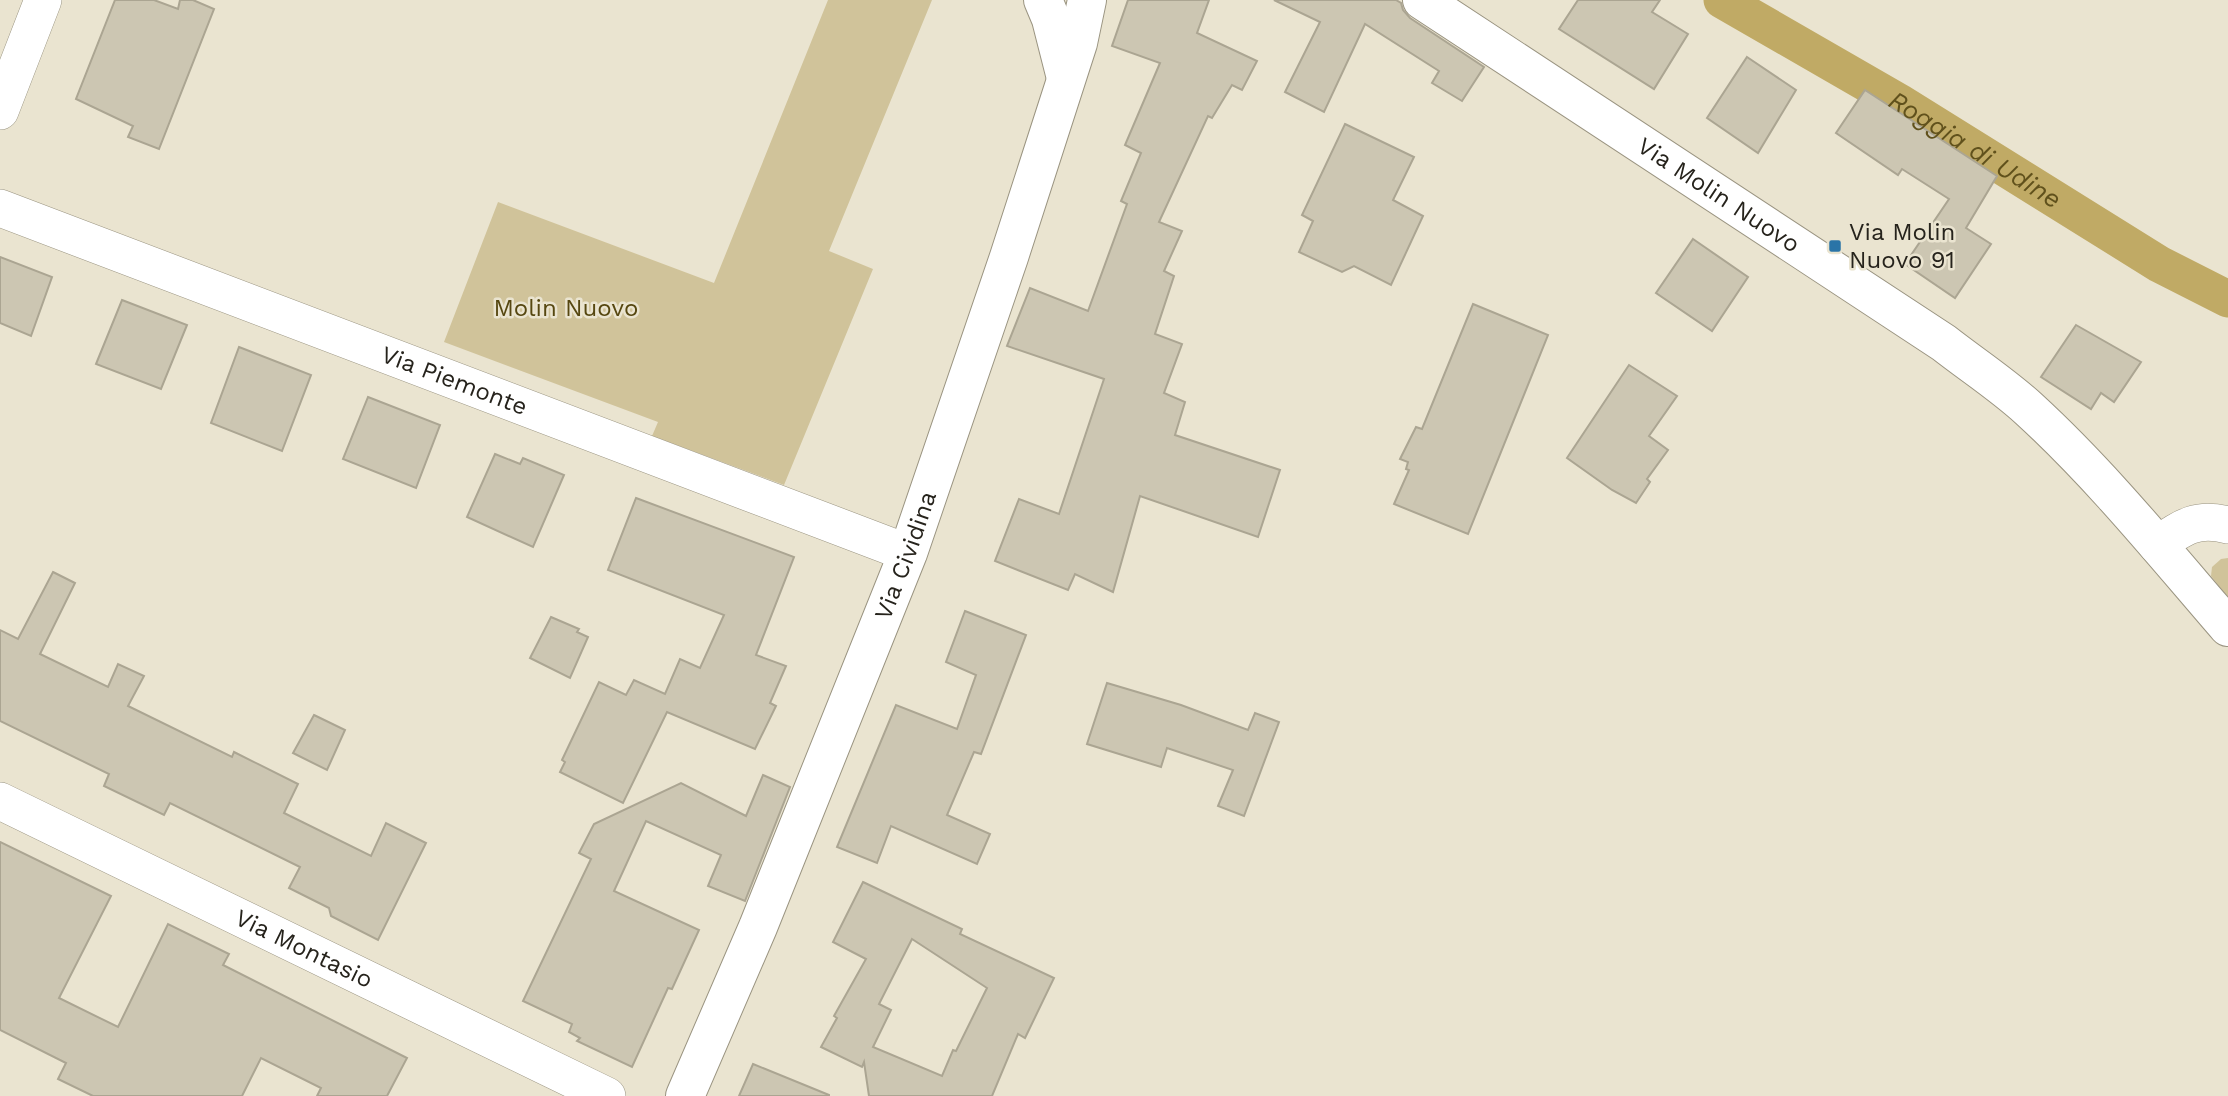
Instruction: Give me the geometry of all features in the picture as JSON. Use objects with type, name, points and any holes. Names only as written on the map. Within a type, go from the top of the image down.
[{"type":"street","points":[[0,111],[43,0]]},
{"type":"street","points":[[1043,0],[1051,19],[1066,79]]},
{"type":"street","name":"Via Cividina","points":[[685,1096],[758,927],[908,553],[987,323],[1066,79],[1087,0]]},
{"type":"street","name":"Via Molin Nuovo","points":[[1422,0],[1944,343],[2026,406],[2157,545],[2228,627]]},
{"type":"street","name":"Via Piemonte","points":[[0,208],[908,553]]},
{"type":"street","points":[[2157,545],[2181,528],[2202,521],[2228,525]]},
{"type":"street","name":"Via Montasio","points":[[0,801],[607,1096]]},
{"type":"green space","name":"Molin Nuovo","points":[[828,0],[932,0],[829,251],[873,269],[784,485],[652,436],[658,422],[444,342],[498,202],[714,283]]},
{"type":"green space","points":[[2228,558],[2228,598],[2211,576],[2212,567],[2221,559]]},
{"type":"building","points":[[115,0],[154,0],[178,9],[180,0],[193,0],[214,9],[159,149],[128,137],[133,126],[76,99]]},
{"type":"building","points":[[1128,0],[1209,0],[1197,33],[1257,61],[1242,90],[1232,85],[1212,118],[1208,116],[1159,222],[1182,231],[1164,271],[1174,276],[1155,334],[1182,344],[1164,393],[1185,402],[1175,435],[1280,470],[1258,537],[1140,496],[1113,592],[1075,574],[1068,590],[995,561],[1019,499],[1059,514],[1104,379],[1007,346],[1030,288],[1088,311],[1127,204],[1121,201],[1141,153],[1125,145],[1160,63],[1112,46]]},
{"type":"building","points":[[1274,0],[1396,0],[1401,3],[1410,18],[1484,67],[1462,101],[1432,83],[1439,71],[1365,24],[1324,112],[1285,92],[1320,22]]},
{"type":"building","points":[[1578,0],[1660,0],[1652,12],[1688,34],[1654,89],[1559,29]]},
{"type":"building","points":[[1747,57],[1796,90],[1758,153],[1707,118]]},
{"type":"building","points":[[1865,90],[1997,176],[1966,228],[1991,244],[1955,298],[1905,264],[1949,199],[1902,169],[1898,175],[1836,133]]},
{"type":"building","points":[[1345,124],[1414,157],[1393,200],[1423,216],[1391,285],[1354,266],[1342,272],[1299,252],[1313,221],[1302,215]]},
{"type":"building","points":[[1693,239],[1748,277],[1712,331],[1656,293]]},
{"type":"building","points":[[0,257],[52,277],[31,336],[0,323]]},
{"type":"building","points":[[122,300],[187,325],[161,389],[96,364]]},
{"type":"building","points":[[1473,304],[1548,335],[1468,534],[1394,504],[1409,470],[1406,469],[1408,462],[1400,459],[1416,427],[1422,429]]},
{"type":"building","points":[[2076,325],[2141,362],[2114,402],[2101,393],[2091,409],[2041,377]]},
{"type":"building","points":[[239,347],[311,375],[282,451],[211,423]]},
{"type":"building","points":[[1629,365],[1677,396],[1649,436],[1668,450],[1647,479],[1650,482],[1636,503],[1612,490],[1567,458]]},
{"type":"building","points":[[368,397],[440,425],[416,488],[343,459]]},
{"type":"building","points":[[495,454],[520,464],[523,458],[564,475],[533,547],[467,517]]},
{"type":"building","points":[[636,498],[794,557],[756,655],[786,666],[770,703],[776,706],[755,749],[667,712],[623,803],[560,772],[565,762],[562,760],[599,682],[626,695],[634,680],[665,694],[680,659],[700,668],[724,615],[608,570]]},
{"type":"building","points":[[53,572],[75,583],[40,654],[108,687],[118,664],[144,676],[128,706],[232,757],[234,752],[298,784],[284,813],[371,856],[386,823],[426,843],[378,940],[331,916],[329,908],[289,888],[300,867],[170,803],[164,815],[104,786],[109,774],[0,721],[0,630],[18,639]]},
{"type":"building","points":[[965,611],[1026,635],[981,754],[974,752],[947,815],[990,834],[977,864],[891,826],[877,863],[837,847],[896,705],[957,729],[976,675],[946,662]]},
{"type":"building","points":[[551,617],[579,629],[577,632],[588,637],[570,678],[530,658]]},
{"type":"building","points":[[1107,683],[1181,705],[1248,730],[1255,713],[1279,722],[1244,816],[1218,806],[1233,770],[1167,748],[1161,767],[1087,744]]},
{"type":"building","points":[[314,715],[345,730],[327,770],[293,753]]},
{"type":"building","points":[[763,775],[790,787],[745,901],[708,886],[721,855],[646,821],[614,891],[699,930],[672,989],[668,988],[632,1067],[577,1041],[580,1038],[569,1032],[572,1024],[523,1001],[591,859],[579,853],[594,824],[681,783],[746,816]]},
{"type":"building","points":[[0,842],[111,896],[59,998],[118,1027],[168,924],[229,954],[223,965],[407,1058],[387,1096],[317,1096],[321,1088],[261,1058],[242,1096],[93,1096],[58,1079],[66,1063],[0,1030]]},
{"type":"building","points":[[863,882],[962,929],[960,934],[1054,978],[1025,1038],[1018,1034],[992,1096],[869,1096],[864,1062],[862,1067],[821,1047],[837,1018],[834,1016],[866,959],[833,942]],"holes":[[[912,939],[987,988],[942,1076],[873,1047],[891,1010],[879,1004]]]},
{"type":"building","points":[[753,1064],[829,1095],[829,1096],[739,1096]]},
{"type":"waterway","name":"Roggia di Udine","points":[[1722,0],[1899,102],[2159,264],[2228,299]]},
{"type":"place","name":"Via Molin Nuovo 91","points":[[1835,246]]}]
